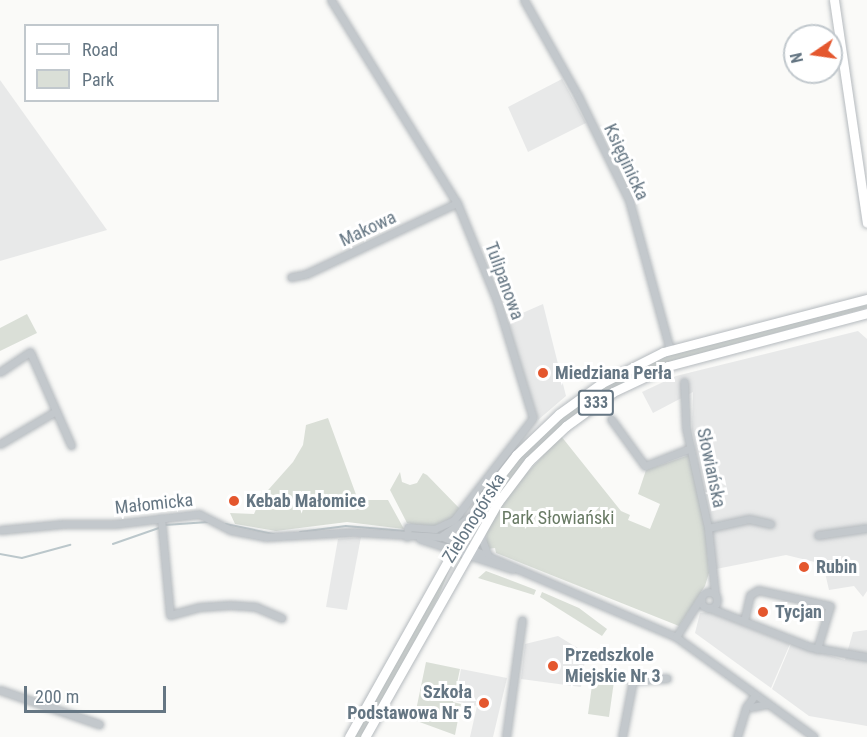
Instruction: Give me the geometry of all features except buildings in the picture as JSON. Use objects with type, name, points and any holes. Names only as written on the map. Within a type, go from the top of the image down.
[{"type":"main road","points":[[834,0],[867,223]]},
{"type":"main road","points":[[855,302],[867,291]]},
{"type":"main road","name":"Zielonogórska","points":[[349,737],[475,513],[509,464],[562,411],[610,379],[670,350],[867,299]]},
{"type":"main road","name":"Zielonogórska","points":[[365,737],[480,532],[508,487],[536,454],[573,420],[613,392],[682,361],[867,314]]},
{"type":"main road","points":[[849,318],[867,320]]},
{"type":"street","name":"Tulipanowa","points":[[331,0],[457,203],[494,293],[533,421],[451,523],[409,534]]},
{"type":"street","name":"Księginicka","points":[[524,0],[578,96],[629,200],[670,350]]},
{"type":"street","name":"Makowa","points":[[291,276],[306,274],[457,203]]},
{"type":"street","points":[[0,372],[30,352],[71,445]]},
{"type":"street","name":"Słowiańska","points":[[684,382],[691,448],[708,528],[716,596]]},
{"type":"street","points":[[0,444],[56,411]]},
{"type":"street","points":[[611,419],[645,466],[691,448]]},
{"type":"street","points":[[439,537],[456,530],[475,513]]},
{"type":"street","name":"Małomicka","points":[[0,530],[202,514],[231,531],[271,537],[347,532],[409,534],[439,537],[456,546]]},
{"type":"street","points":[[161,518],[170,615],[200,607],[230,605],[256,607],[282,618]]},
{"type":"street","points":[[708,528],[749,519],[770,524]]},
{"type":"street","points":[[818,536],[867,528]]},
{"type":"street","points":[[480,532],[481,544],[488,556]]},
{"type":"street","name":"Małomicka","points":[[409,534],[456,546]]},
{"type":"street","points":[[456,546],[676,637],[814,737]]},
{"type":"street","points":[[469,552],[488,556],[515,569]]},
{"type":"street","points":[[676,637],[702,596],[711,560]]},
{"type":"street","points":[[744,621],[750,595],[758,590],[830,606],[817,649]]},
{"type":"street","points":[[702,596],[716,596]]},
{"type":"street","points":[[702,596],[708,608],[817,649],[867,657]]},
{"type":"street","points":[[689,615],[708,608],[716,596]]},
{"type":"street","points":[[716,596],[731,616]]},
{"type":"street","points":[[506,737],[514,652],[522,620]]},
{"type":"street","points":[[622,737],[633,680],[667,678]]},
{"type":"street","points":[[747,688],[749,707]]},
{"type":"street","points":[[0,690],[99,724]]},
{"type":"street","points":[[737,737],[755,695]]},
{"type":"street","points":[[749,707],[767,704]]},
{"type":"shaded area","points":[[562,79],[586,123],[528,152],[508,107]]},
{"type":"shaded area","points":[[0,80],[107,230],[0,261]]},
{"type":"shaded area","points":[[543,304],[566,396],[538,420],[508,323],[511,318]]},
{"type":"shaded area","points":[[858,331],[867,339],[867,591],[863,597],[854,586],[829,590],[823,564],[786,555],[716,569],[692,429],[693,392],[653,413],[642,392],[676,376]]},
{"type":"shaded area","points":[[361,537],[347,610],[326,607],[338,539]]},
{"type":"shaded area","points":[[709,612],[790,644],[771,688],[695,633],[700,613]]},
{"type":"shaded area","points":[[867,630],[867,726],[809,716],[772,689],[791,644],[845,660],[853,632]]},
{"type":"shaded area","name":"Przedszkole Miejskie Nr 3","points":[[558,636],[586,653],[581,687],[521,679],[525,644]]},
{"type":"shaded area","name":"Szkoła Podstawowa Nr 5","points":[[461,669],[507,678],[493,737],[470,737],[477,706],[455,701]]},
{"type":"green space","points":[[867,305],[867,308],[672,361],[577,414],[468,540],[503,477],[545,430],[592,393],[665,354]]},
{"type":"green space","points":[[27,314],[37,333],[0,351],[0,328]]},
{"type":"green space","points":[[328,418],[358,500],[388,500],[404,529],[347,522],[276,531],[235,524],[230,513],[254,514],[261,498],[293,462],[303,445],[306,425]]},
{"type":"green space","name":"Park Słowiański","points":[[561,436],[621,511],[630,515],[628,520],[650,529],[660,504],[638,494],[646,470],[689,455],[705,527],[709,573],[705,586],[679,626],[496,553],[495,548],[487,549],[486,530],[512,489]]},
{"type":"green space","points":[[400,472],[402,482],[410,485],[417,483],[423,473],[427,475],[460,509],[452,520],[429,528],[407,523],[390,490]]},
{"type":"green space","points":[[450,568],[438,598],[363,737],[353,737]]},
{"type":"green space","points":[[486,571],[536,590],[534,595],[478,578]]},
{"type":"green space","points":[[542,592],[579,608],[607,629],[602,636],[540,597]]},
{"type":"green space","points":[[426,662],[460,669],[453,702],[461,704],[455,735],[414,720]]},
{"type":"green space","points":[[594,671],[615,674],[609,717],[588,714]]},
{"type":"waterway","points":[[165,525],[208,522]]},
{"type":"waterway","points":[[226,524],[274,534]]},
{"type":"waterway","points":[[300,532],[346,526],[405,531]]},
{"type":"waterway","points":[[113,544],[159,528]]},
{"type":"waterway","points":[[0,554],[22,558],[70,545]]},
{"type":"place","name":"Miedziana Perła","points":[[543,373]]},
{"type":"place","name":"Kebab Małomice","points":[[234,501]]},
{"type":"place","name":"Rubin","points":[[804,567]]},
{"type":"place","name":"Tycjan","points":[[763,612]]},
{"type":"place","name":"Przedszkole Miejskie Nr 3","points":[[553,666]]},
{"type":"place","name":"Szkoła Podstawowa Nr 5","points":[[484,703]]}]
